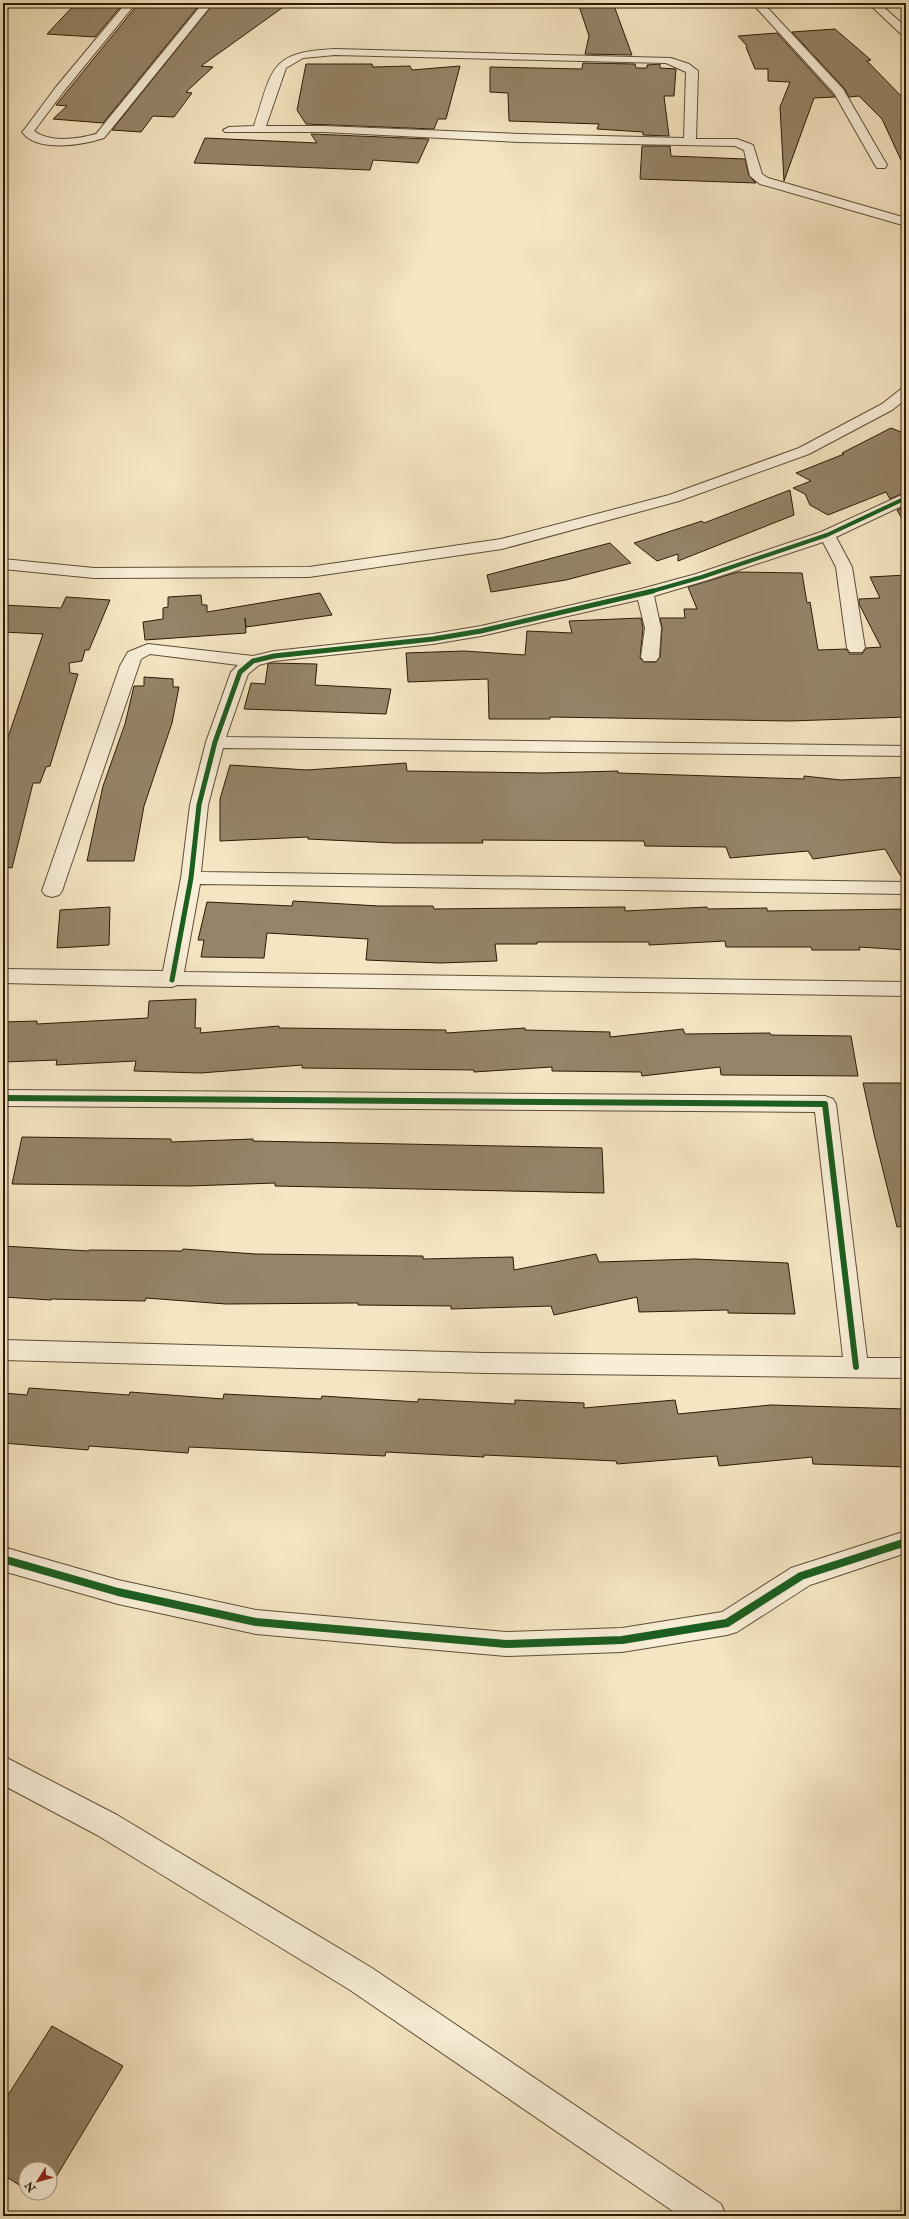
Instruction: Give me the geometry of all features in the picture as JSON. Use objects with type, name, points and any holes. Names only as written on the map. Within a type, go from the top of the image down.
[{"type":"street","points":[[131,3],[28,132],[32,136],[40,139],[76,142],[100,136],[208,3]]},
{"type":"street","points":[[757,3],[839,91],[881,165]]},
{"type":"street","points":[[873,3],[906,33]]},
{"type":"street","points":[[259,130],[282,66],[294,58],[307,54],[335,52],[667,60],[685,66],[692,71],[690,141]]},
{"type":"street","points":[[229,130],[324,129],[520,138],[731,142],[744,145],[748,148],[756,176],[764,181],[906,222]]},
{"type":"street","points":[[3,564],[94,573],[308,572],[502,544],[674,498],[804,451],[887,407],[906,392]]},
{"type":"street","points":[[52,891],[129,666],[134,656],[148,649],[253,661],[274,656],[433,639],[481,631],[645,593],[702,577],[827,535],[906,498]]},
{"type":"street","points":[[827,535],[844,567],[856,648]]},
{"type":"street","points":[[645,593],[653,628],[650,657]]},
{"type":"street","points":[[172,980],[191,878],[199,805],[215,742],[240,672],[253,661]]},
{"type":"street","points":[[215,742],[906,751]]},
{"type":"street","points":[[191,878],[906,888]]},
{"type":"street","points":[[3,976],[172,980],[906,989]]},
{"type":"street","points":[[3,1098],[825,1104],[856,1367]]},
{"type":"street","points":[[3,1350],[485,1363],[906,1368]]},
{"type":"street","points":[[3,1559],[118,1592],[256,1622],[506,1644],[622,1640],[727,1623],[801,1576],[906,1542]]},
{"type":"street","points":[[3,1770],[107,1825],[361,1979],[709,2216]]},
{"type":"building","points":[[76,3],[123,4],[95,37],[47,34]]},
{"type":"building","points":[[139,3],[201,3],[103,123],[53,119],[67,106],[56,105]]},
{"type":"building","points":[[214,3],[289,3],[201,66],[213,67],[186,92],[192,93],[174,117],[153,116],[141,132],[112,130]]},
{"type":"building","points":[[578,3],[613,3],[632,55],[585,54],[589,36]]},
{"type":"building","points":[[835,29],[871,60],[867,61],[906,101],[906,171],[882,119],[859,96],[849,97],[844,88],[792,32]]},
{"type":"building","points":[[777,33],[835,97],[814,98],[784,181],[780,107],[790,82],[768,81],[768,69],[755,69],[746,47],[747,46],[738,36]]},
{"type":"building","points":[[583,63],[635,64],[636,68],[647,68],[647,65],[660,64],[660,68],[676,69],[674,96],[664,96],[669,136],[643,135],[643,132],[597,129],[599,124],[509,121],[508,93],[490,92],[490,67],[582,69]]},
{"type":"building","points":[[306,64],[372,64],[373,67],[410,66],[412,70],[460,66],[446,119],[438,119],[434,129],[306,124],[297,110]]},
{"type":"building","points":[[311,134],[429,139],[418,163],[373,160],[370,170],[194,163],[205,138],[317,143]]},
{"type":"building","points":[[642,146],[670,146],[671,156],[745,159],[749,176],[756,183],[640,179]]},
{"type":"building","points":[[891,428],[906,434],[906,492],[890,499],[886,492],[828,515],[810,505],[805,494],[793,488],[811,481],[796,473],[844,454],[842,453]]},
{"type":"building","points":[[790,490],[794,515],[678,561],[678,554],[657,561],[634,543],[702,521],[704,523]]},
{"type":"building","points":[[906,506],[906,526],[897,510]]},
{"type":"building","points":[[610,543],[631,563],[566,580],[491,592],[487,575]]},
{"type":"building","points":[[738,572],[802,573],[807,603],[810,602],[818,650],[846,649],[850,654],[862,654],[866,648],[881,647],[859,604],[859,599],[880,598],[870,577],[906,575],[906,717],[790,721],[550,717],[550,719],[489,719],[488,679],[408,682],[406,653],[464,651],[525,655],[527,631],[572,633],[569,621],[641,618],[643,628],[640,658],[644,662],[656,662],[660,657],[662,628],[660,618],[685,618],[684,609],[697,609],[688,587]]},
{"type":"building","points":[[320,593],[332,615],[246,627],[245,618],[246,633],[145,640],[143,622],[163,619],[163,608],[168,607],[168,597],[201,595],[202,605],[207,605],[207,612]]},
{"type":"building","points":[[66,597],[110,600],[89,650],[85,650],[82,661],[69,663],[70,673],[78,674],[50,766],[46,767],[40,783],[33,783],[12,868],[3,867],[3,752],[43,634],[3,632],[3,605],[61,608]]},
{"type":"building","points":[[268,664],[317,664],[315,685],[391,689],[386,714],[244,709],[251,683],[265,684]]},
{"type":"building","points":[[144,677],[173,679],[173,687],[179,687],[172,723],[144,806],[134,861],[87,861],[103,786],[125,724],[134,686],[144,686]]},
{"type":"building","points":[[406,763],[407,771],[544,773],[618,771],[618,773],[804,779],[804,776],[841,780],[906,777],[906,880],[903,880],[885,849],[813,859],[808,851],[730,858],[726,847],[645,846],[644,841],[482,840],[483,843],[395,843],[308,839],[308,837],[220,841],[220,799],[230,765],[307,770]]},
{"type":"building","points":[[293,901],[379,906],[433,906],[434,909],[625,907],[625,911],[707,907],[708,909],[767,908],[767,911],[906,909],[906,950],[859,947],[860,950],[812,950],[811,947],[726,947],[725,941],[649,945],[649,942],[537,942],[537,944],[495,944],[497,961],[440,963],[366,960],[368,939],[267,933],[264,958],[201,957],[204,940],[198,940],[207,902],[292,906]]},
{"type":"building","points":[[110,907],[109,945],[57,948],[60,910]]},
{"type":"building","points":[[196,999],[195,1028],[201,1028],[200,1033],[279,1026],[279,1028],[446,1030],[446,1033],[525,1028],[525,1030],[610,1032],[610,1037],[683,1029],[685,1034],[770,1033],[771,1035],[851,1036],[858,1076],[721,1075],[720,1067],[642,1076],[641,1072],[552,1071],[552,1067],[474,1072],[474,1070],[302,1068],[302,1065],[201,1073],[134,1071],[136,1061],[56,1065],[57,1060],[3,1062],[3,1022],[37,1021],[37,1024],[148,1018],[149,1001]]},
{"type":"building","points":[[863,1083],[906,1083],[906,1226],[897,1227]]},
{"type":"building","points":[[22,1137],[171,1139],[171,1142],[253,1139],[253,1141],[602,1148],[604,1193],[275,1186],[275,1183],[189,1186],[12,1184]]},
{"type":"building","points":[[3,1246],[89,1251],[182,1251],[183,1249],[256,1254],[423,1256],[423,1259],[513,1257],[514,1270],[596,1254],[599,1262],[695,1259],[788,1263],[795,1314],[728,1313],[728,1310],[639,1312],[637,1297],[554,1315],[551,1306],[451,1309],[451,1306],[358,1305],[358,1303],[226,1304],[146,1298],[145,1301],[51,1300],[3,1297]]},
{"type":"building","points":[[29,1388],[129,1395],[130,1392],[223,1399],[224,1394],[321,1399],[322,1396],[418,1402],[418,1399],[515,1404],[515,1400],[584,1403],[584,1408],[675,1400],[678,1414],[771,1405],[906,1409],[906,1467],[813,1464],[812,1457],[719,1466],[717,1456],[617,1464],[616,1461],[484,1455],[484,1457],[386,1452],[385,1456],[189,1447],[188,1453],[89,1446],[88,1450],[3,1443],[3,1393],[27,1395]]},
{"type":"building","points":[[52,2026],[123,2066],[58,2174],[58,2161],[18,2161],[18,2184],[3,2175],[3,2103]]},
{"type":"cycle path","points":[[172,980],[191,878],[199,805],[215,742],[240,672],[253,661],[274,656],[433,639],[481,631],[645,593],[702,577],[827,535],[906,498]]},
{"type":"cycle path","points":[[3,1098],[825,1104],[856,1367]]},
{"type":"cycle path","points":[[3,1559],[118,1592],[256,1622],[506,1644],[622,1640],[727,1623],[801,1576],[906,1542]]}]
